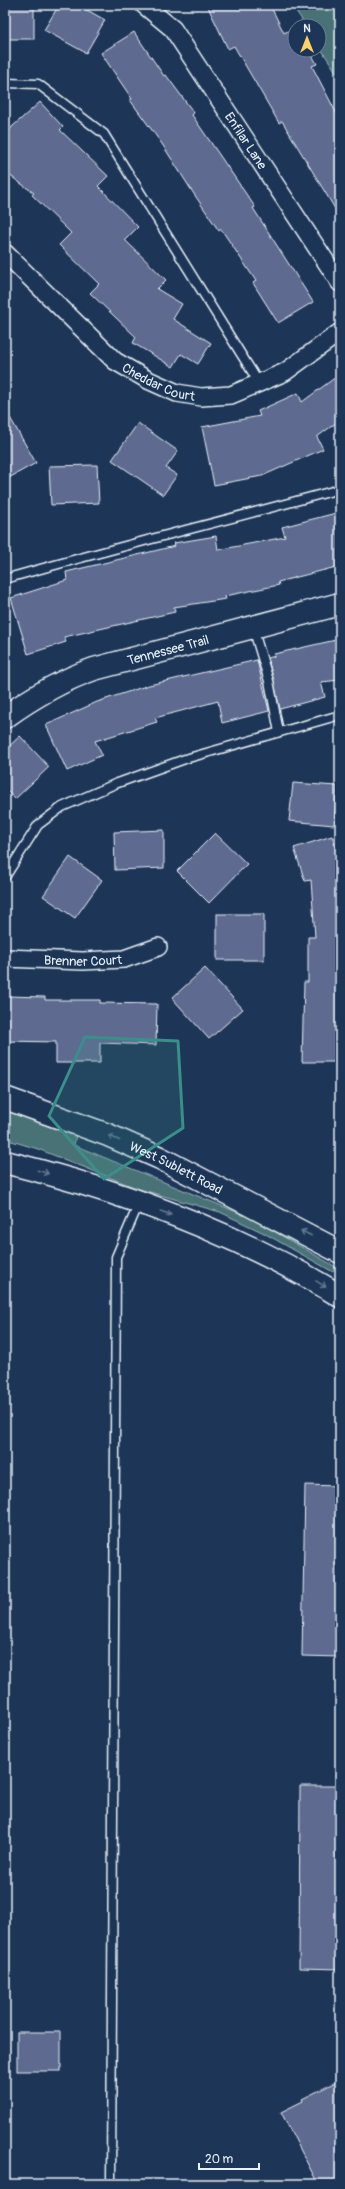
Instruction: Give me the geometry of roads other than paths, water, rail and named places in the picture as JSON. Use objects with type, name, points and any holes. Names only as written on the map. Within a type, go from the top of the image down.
[{"type":"main road","name":"Tennessee Trail","points":[[5,717],[37,695],[75,676],[121,661],[340,604]]},
{"type":"main road","name":"West Sublett Road","points":[[5,1098],[108,1135],[160,1158],[340,1252]]},
{"type":"main road","points":[[5,1162],[84,1184],[199,1224],[271,1256],[340,1296]]},
{"type":"street","name":"Enfilar Lane","points":[[144,5],[173,29],[340,283]]},
{"type":"street","name":"Cheddar Court","points":[[5,253],[115,361],[148,380],[178,393],[201,397],[231,395],[285,372],[340,332]]},
{"type":"street","name":"Brenner Court","points":[[5,958],[83,962],[124,959],[158,947]]},
{"type":"lane","points":[[5,83],[38,84],[104,134],[259,383]]},
{"type":"lane","points":[[5,579],[77,558],[193,529],[340,489]]},
{"type":"lane","points":[[252,627],[269,681],[279,732]]},
{"type":"lane","points":[[5,877],[38,825],[62,807],[115,784],[185,760],[340,715]]},
{"type":"lane","points":[[110,2184],[116,1256],[139,1203]]}]
